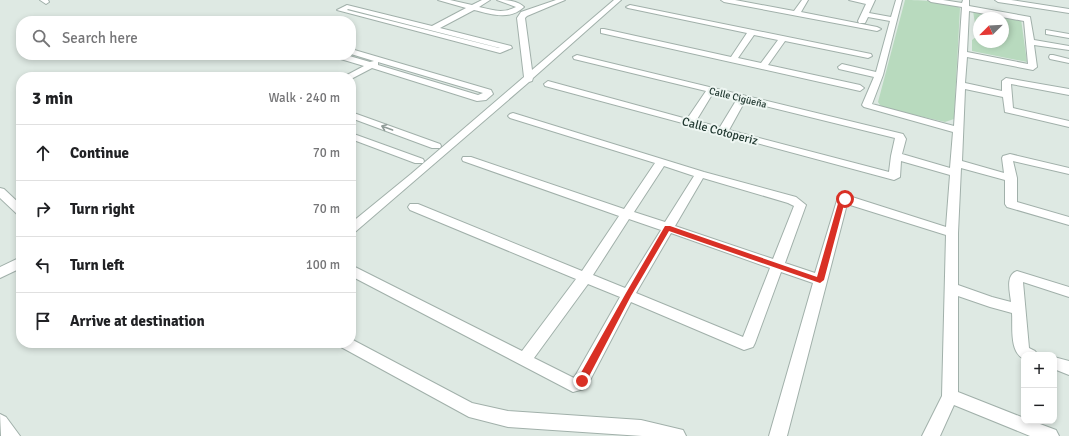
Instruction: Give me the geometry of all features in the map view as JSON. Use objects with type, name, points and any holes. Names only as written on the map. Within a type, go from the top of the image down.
[{"type":"street","points":[[442,0],[499,14],[515,11],[520,7],[516,4],[500,0]]},
{"type":"street","points":[[432,30],[487,0]]},
{"type":"street","points":[[515,11],[524,14],[562,0]]},
{"type":"street","points":[[356,225],[461,137],[618,0]]},
{"type":"street","points":[[724,0],[877,29]]},
{"type":"street","points":[[768,8],[775,0]]},
{"type":"street","points":[[796,14],[804,0]]},
{"type":"street","points":[[852,0],[871,2],[864,14],[860,26]]},
{"type":"street","points":[[899,0],[878,75],[867,106],[958,130]]},
{"type":"street","points":[[931,0],[966,5],[1027,18],[1033,67],[963,54]]},
{"type":"street","points":[[998,0],[1069,11]]},
{"type":"street","points":[[931,436],[950,396],[952,233],[966,5]]},
{"type":"street","points":[[432,30],[351,7],[341,10],[432,30],[508,48],[500,51],[432,30]]},
{"type":"street","points":[[630,7],[868,56]]},
{"type":"street","points":[[524,14],[521,18],[529,78]]},
{"type":"street","points":[[864,14],[893,20]]},
{"type":"street","points":[[604,30],[860,88]]},
{"type":"street","points":[[733,60],[752,32]]},
{"type":"street","points":[[1049,32],[1069,37]]},
{"type":"street","points":[[763,66],[782,38]]},
{"type":"street","points":[[1030,42],[1069,48]]},
{"type":"street","points":[[354,60],[477,98],[483,98],[488,94],[488,92],[356,52]]},
{"type":"street","points":[[839,84],[842,67],[847,52]]},
{"type":"street","name":"Calle Cigüeña","points":[[577,57],[900,136],[902,139],[896,156]]},
{"type":"street","points":[[1052,57],[1069,60]]},
{"type":"street","points":[[356,73],[381,59]]},
{"type":"street","points":[[842,67],[878,75]]},
{"type":"street","points":[[1069,92],[1008,80],[1006,95],[1007,109],[1009,111],[1069,124]]},
{"type":"street","name":"Calle Cotoperiz","points":[[548,84],[892,178],[894,177],[896,156]]},
{"type":"street","points":[[961,85],[1006,95]]},
{"type":"street","points":[[690,122],[711,90]]},
{"type":"street","points":[[723,132],[742,98]]},
{"type":"street","points":[[414,207],[744,344],[750,341],[776,265],[800,204],[792,200],[700,174],[513,116]]},
{"type":"street","points":[[356,117],[436,146]]},
{"type":"street","points":[[415,176],[419,161],[436,146],[461,137]]},
{"type":"street","points":[[356,138],[419,161]]},
{"type":"street","points":[[396,152],[414,138]]},
{"type":"street","points":[[896,156],[1011,178]]},
{"type":"street","points":[[1069,171],[1008,157],[1011,178],[1011,204],[1069,221]]},
{"type":"street","points":[[467,159],[820,280]]},
{"type":"street","points":[[524,360],[585,277],[628,215],[662,162]]},
{"type":"street","points":[[356,273],[573,385],[578,384],[582,381],[628,295],[700,174]]},
{"type":"street","points":[[0,192],[16,206]]},
{"type":"street","points":[[778,436],[842,200],[845,199],[952,233]]},
{"type":"street","points":[[0,273],[16,265]]},
{"type":"street","points":[[1024,352],[1022,349],[1016,277],[1017,276],[1069,292]]},
{"type":"street","points":[[951,288],[990,302],[1018,309]]},
{"type":"street","points":[[355,348],[469,410],[508,419],[641,428],[677,436]]},
{"type":"street","points":[[1057,364],[1069,368]]},
{"type":"street","points":[[950,396],[1050,436]]},
{"type":"street","points":[[0,422],[12,436]]},
{"type":"green space","points":[[905,0],[941,2],[960,8],[954,119],[945,122],[885,108],[878,102]]},
{"type":"green space","points":[[1009,17],[1021,19],[1027,62],[972,51],[973,39],[973,48],[1009,48]]},
{"type":"route","points":[[582,381],[628,295],[668,228],[820,280],[842,200],[845,199]]}]
